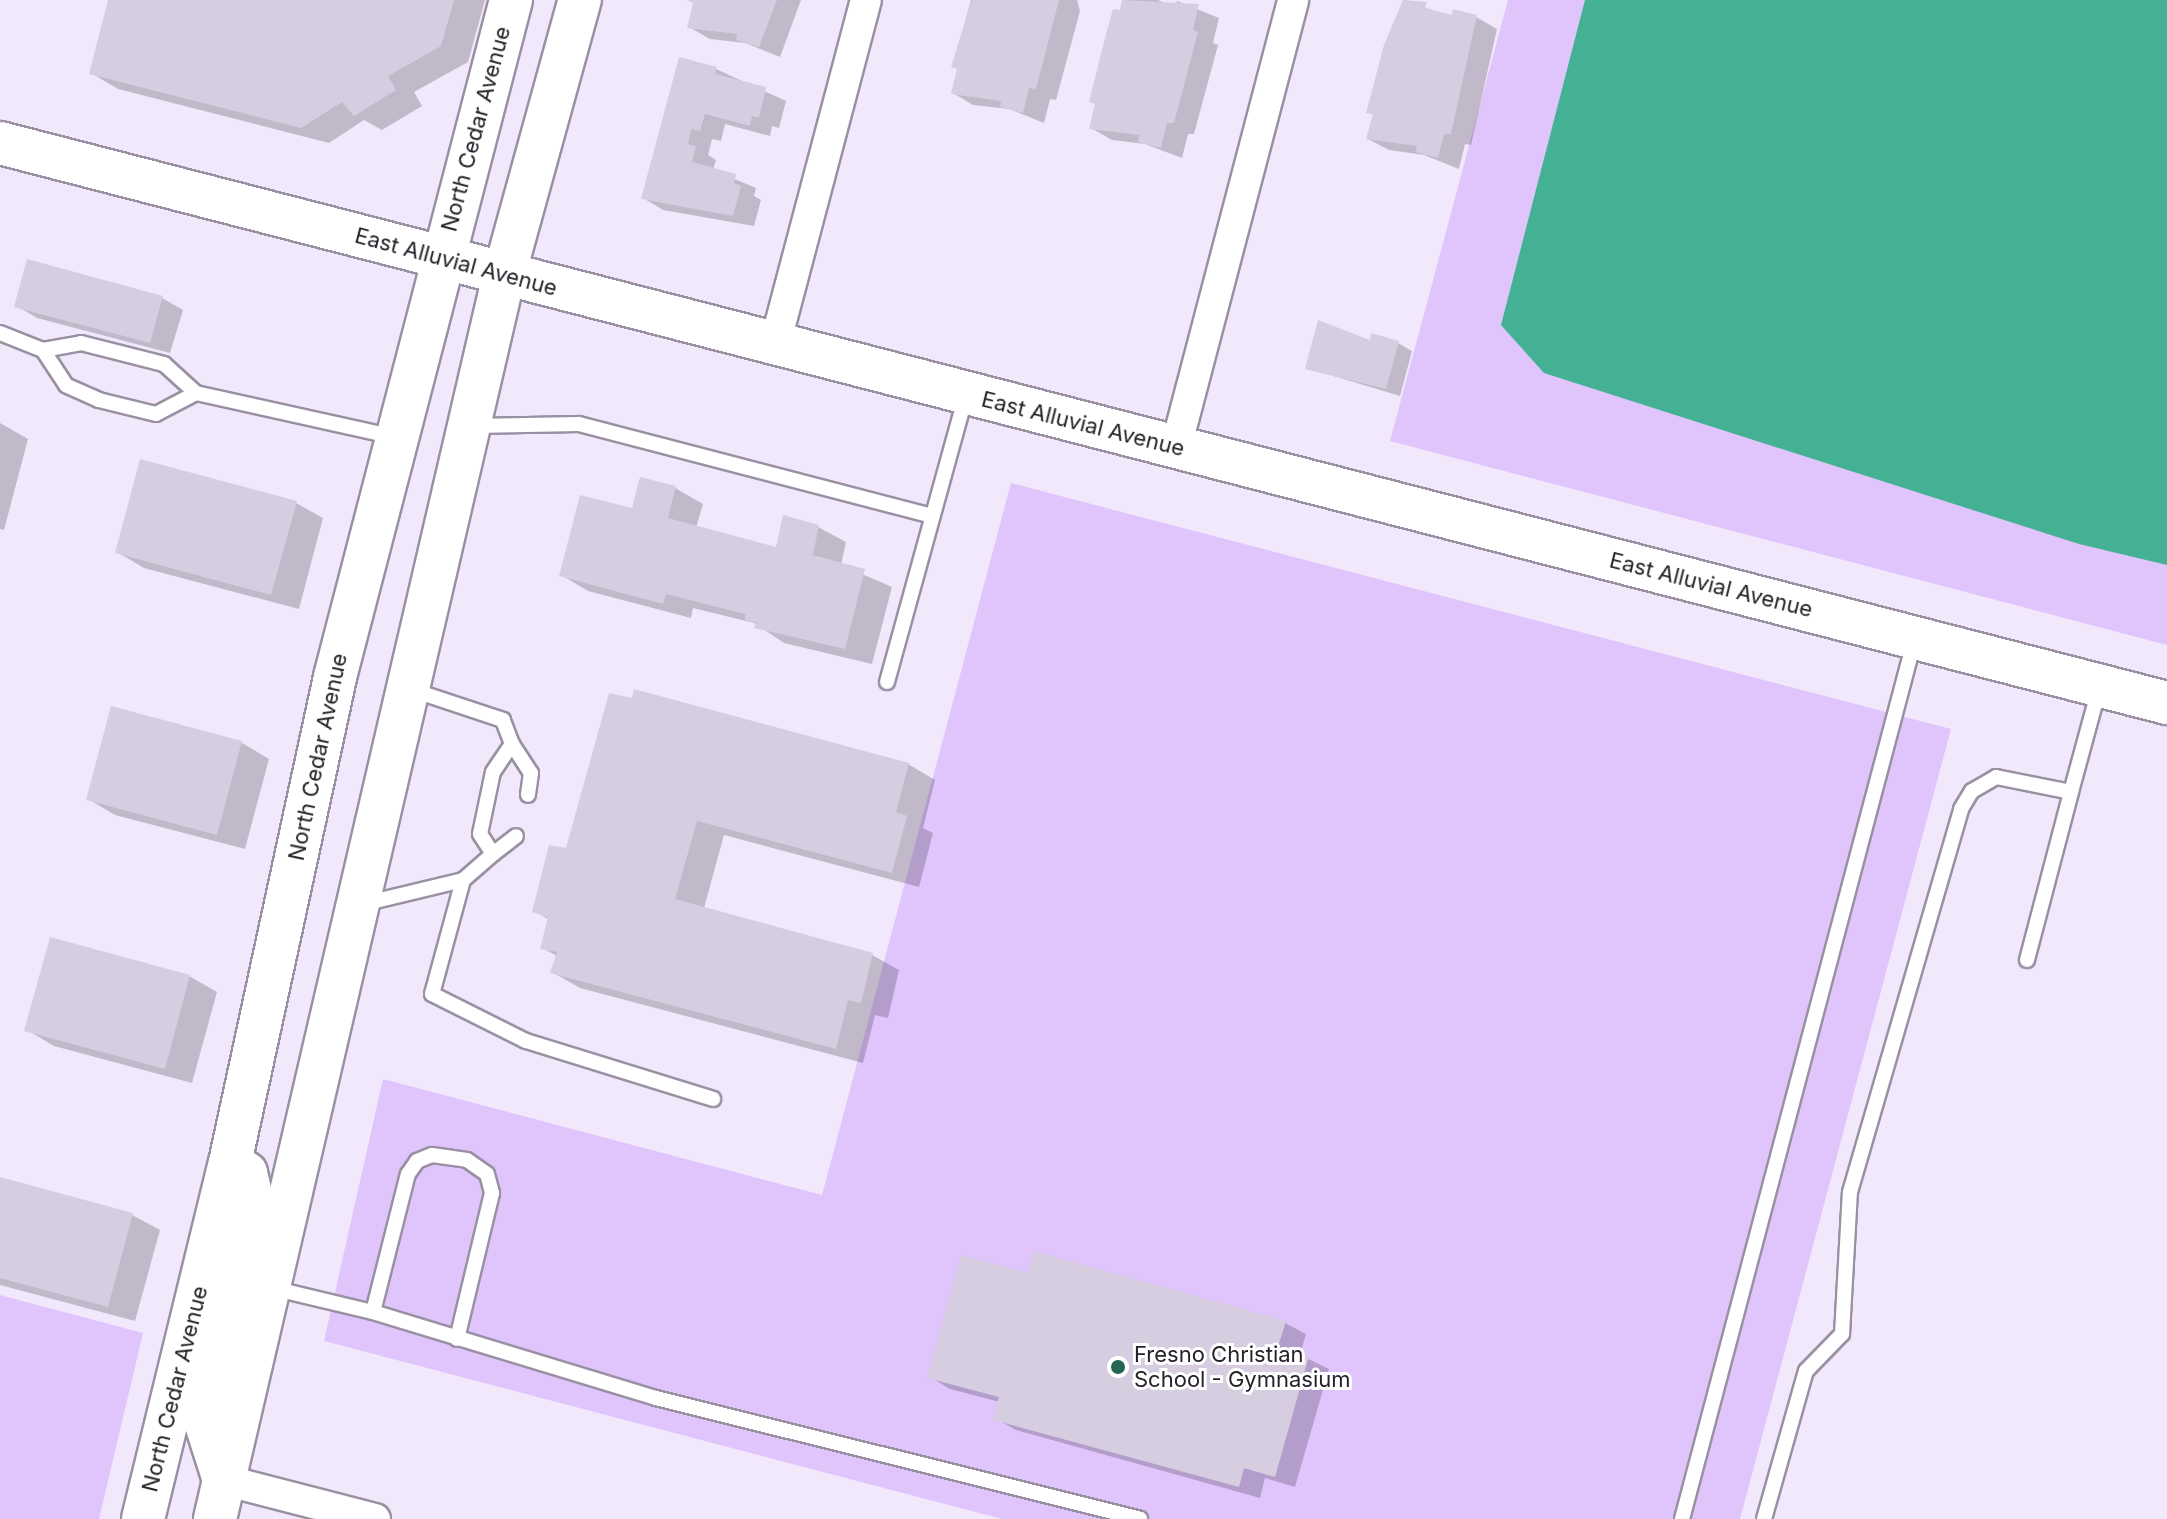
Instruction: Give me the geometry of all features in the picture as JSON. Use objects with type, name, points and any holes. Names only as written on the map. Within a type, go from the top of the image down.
[{"type":"main road","name":"North Cedar Avenue","points":[[143,1519],[230,1163],[335,677],[441,259],[511,0]]},
{"type":"main road","points":[[219,1499],[271,1288],[504,275],[580,0]]},
{"type":"main road","name":"East Alluvial Avenue","points":[[0,143],[2167,703]]},
{"type":"main road","points":[[219,1499],[207,1427],[255,1212],[246,1173],[230,1163]]},
{"type":"street","points":[[775,344],[866,0]]},
{"type":"street","points":[[1176,447],[1293,0]]},
{"type":"street","points":[[219,1499],[375,1519]]},
{"type":"lane","points":[[0,333],[43,350],[81,343],[114,348],[164,364],[196,393],[395,437]]},
{"type":"lane","points":[[43,350],[66,385],[99,400],[156,414],[196,393]]},
{"type":"lane","points":[[887,682],[966,394]]},
{"type":"lane","points":[[468,426],[579,424],[932,516]]},
{"type":"lane","points":[[1682,1519],[1915,638]]},
{"type":"lane","points":[[2027,960],[2100,686]]},
{"type":"lane","points":[[408,688],[503,720],[512,744],[531,773],[528,795]]},
{"type":"lane","points":[[493,854],[480,834],[493,772],[512,744]]},
{"type":"lane","points":[[1764,1519],[1806,1371],[1842,1334],[1850,1192],[1961,809],[1972,791],[1996,777],[2071,792]]},
{"type":"lane","points":[[359,905],[463,880],[516,836]]},
{"type":"lane","points":[[463,880],[432,994],[526,1041],[713,1099]]},
{"type":"lane","points":[[373,1312],[408,1174],[417,1161],[432,1155],[467,1160],[487,1174],[492,1193],[457,1339]]},
{"type":"lane","points":[[271,1288],[373,1312],[656,1398],[1140,1519]]},
{"type":"shaded area","points":[[1508,0],[2167,0],[2167,645],[1390,441]]},
{"type":"shaded area","points":[[1585,0],[2167,0],[2167,565],[2079,544],[1544,373],[1501,325]]},
{"type":"shaded area","points":[[1011,483],[1951,729],[1740,1519],[1002,1519],[324,1341],[383,1079],[822,1195]]},
{"type":"shaded area","points":[[0,1295],[143,1333],[99,1519],[0,1519]]},
{"type":"building","points":[[108,0],[454,0],[441,46],[388,76],[396,90],[354,116],[342,102],[301,128],[89,74]]},
{"type":"building","points":[[687,0],[777,0],[759,47],[736,40],[737,34],[687,28],[693,3]]},
{"type":"building","points":[[972,0],[1059,0],[1036,89],[1029,88],[1023,113],[1000,107],[1001,101],[951,94],[957,69],[951,67]]},
{"type":"building","points":[[1122,0],[1199,4],[1193,30],[1198,32],[1174,123],[1167,123],[1161,148],[1138,142],[1139,135],[1089,129],[1095,104],[1089,102],[1106,34],[1113,9],[1120,10]]},
{"type":"building","points":[[1403,0],[1427,2],[1425,8],[1452,15],[1453,9],[1477,15],[1451,134],[1444,134],[1438,158],[1415,152],[1417,146],[1366,139],[1373,114],[1366,113],[1384,45]]},
{"type":"building","points":[[679,57],[717,67],[715,74],[766,87],[759,118],[752,116],[750,126],[705,114],[700,131],[691,129],[688,144],[696,146],[692,162],[736,174],[734,183],[741,186],[733,216],[641,199]]},
{"type":"building","points":[[27,259],[163,296],[150,343],[14,307]]},
{"type":"building","points":[[1318,320],[1370,340],[1371,333],[1399,341],[1386,389],[1305,369]]},
{"type":"building","points":[[140,459],[297,501],[271,595],[115,553]]},
{"type":"building","points":[[640,477],[676,486],[668,518],[776,547],[783,515],[819,525],[813,555],[865,569],[845,649],[754,628],[756,623],[745,620],[745,614],[666,594],[663,604],[559,576],[580,495],[632,508]]},
{"type":"building","points":[[634,689],[909,763],[896,812],[907,816],[892,873],[697,821],[675,899],[873,953],[861,1003],[848,1000],[836,1049],[550,973],[557,952],[540,949],[548,917],[532,912],[549,845],[566,848],[609,693],[632,698]]},
{"type":"building","points":[[111,706],[242,741],[217,835],[86,800]]},
{"type":"building","points":[[50,937],[190,975],[165,1069],[24,1031]]},
{"type":"building","points":[[0,1177],[133,1213],[108,1307],[0,1278]]},
{"type":"building","name":"Fresno Christian School - Gymnasium","points":[[1034,1251],[1286,1321],[1278,1347],[1309,1356],[1275,1477],[1244,1468],[1239,1487],[993,1420],[999,1397],[927,1378],[961,1255],[1028,1273]]},
{"type":"place","name":"Fresno Christian School - Gymnasium","points":[[1118,1367]]}]
